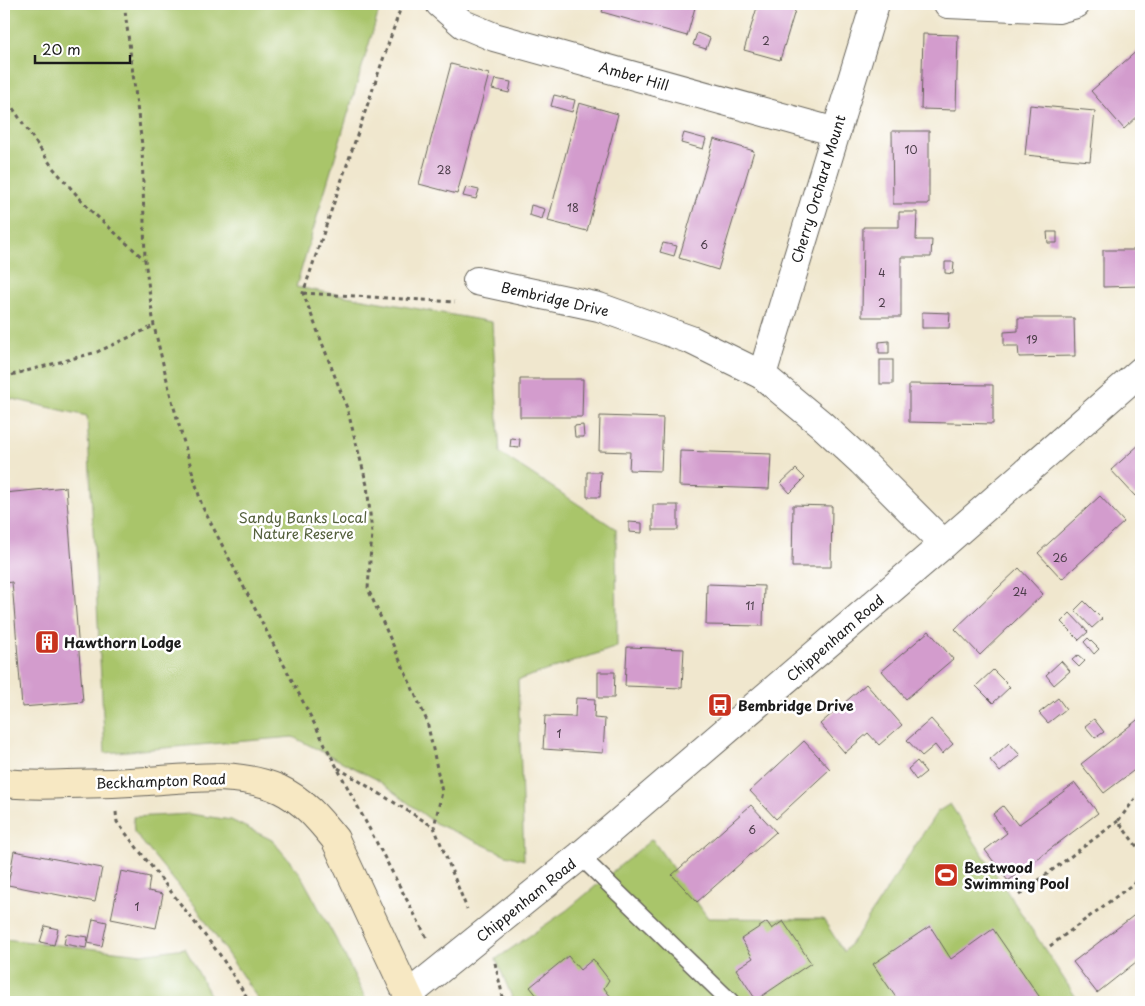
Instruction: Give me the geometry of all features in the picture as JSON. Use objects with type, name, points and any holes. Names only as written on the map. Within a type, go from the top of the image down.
[{"type":"street","name":"Amber Hill","points":[[440,4],[463,24],[494,37],[836,132]]},
{"type":"street","name":"Cherry Orchard Mount","points":[[762,374],[875,4]]},
{"type":"street","points":[[948,4],[1058,8],[1076,4]]},
{"type":"street","name":"Bembridge Drive","points":[[477,281],[599,307],[691,340],[762,374],[828,430],[944,544]]},
{"type":"street","name":"Chippenham Road","points":[[410,998],[442,967],[580,856],[944,544],[1141,371]]},
{"type":"street","name":"Beckhampton Road","points":[[4,783],[25,785],[228,778],[256,782],[278,789],[297,799],[317,816],[335,839],[410,998]]},
{"type":"lane","points":[[580,856],[732,1002]]},
{"type":"path","points":[[124,4],[142,145],[145,260],[154,326],[171,397],[202,506],[442,967]]},
{"type":"path","points":[[402,4],[303,293],[347,408],[367,485],[372,533],[368,589],[427,721],[442,792],[434,827],[479,937],[495,961],[504,1002]]},
{"type":"path","points":[[4,95],[53,168],[90,210],[145,260]]},
{"type":"path","points":[[303,293],[466,303],[477,281]]},
{"type":"path","points":[[4,377],[98,352],[154,326]]},
{"type":"path","points":[[337,768],[434,827]]},
{"type":"path","points":[[111,783],[117,822],[220,955],[250,1002]]},
{"type":"path","points":[[1019,895],[1118,821],[1141,793]]},
{"type":"path","points":[[1118,821],[1141,852]]},
{"type":"path","points":[[1050,946],[1141,878]]},
{"type":"green space","name":"Sandy Banks Local Nature Reserve","points":[[4,4],[381,4],[296,287],[492,322],[500,453],[616,529],[617,647],[518,680],[524,860],[506,855],[435,823],[376,779],[293,737],[105,753],[87,416],[4,397]]},
{"type":"green space","name":"Bestwood Swimming Pool","points":[[950,804],[1079,1002],[514,1002],[496,959],[567,910],[652,839],[708,918],[823,919],[844,952],[858,934],[937,812]]},
{"type":"green space","points":[[190,814],[231,820],[272,840],[299,872],[343,952],[367,1002],[260,1002],[196,907],[134,832],[133,817]]},
{"type":"green space","points":[[4,939],[142,954],[185,948],[214,1002],[4,1002]]},
{"type":"building","points":[[605,4],[696,4],[687,36],[602,12]]},
{"type":"building","points":[[758,4],[797,4],[780,60],[744,50]]},
{"type":"building","points":[[697,33],[710,38],[706,49],[693,45]]},
{"type":"building","points":[[923,34],[958,35],[956,110],[921,109]]},
{"type":"building","points":[[1139,49],[1141,52],[1141,113],[1124,129],[1091,91]]},
{"type":"building","points":[[451,64],[489,74],[457,194],[419,184]]},
{"type":"building","points":[[495,79],[511,82],[509,93],[492,89]]},
{"type":"building","points":[[554,95],[575,100],[572,112],[551,106]]},
{"type":"building","points":[[579,103],[618,114],[587,231],[548,221]]},
{"type":"building","points":[[1030,105],[1095,111],[1090,161],[1025,155]]},
{"type":"building","points":[[892,131],[929,131],[929,204],[893,204]]},
{"type":"building","points":[[684,133],[706,139],[703,149],[681,143]]},
{"type":"building","points":[[714,139],[754,151],[718,270],[679,258]]},
{"type":"building","points":[[466,187],[479,190],[476,199],[463,196]]},
{"type":"building","points":[[531,205],[545,209],[542,219],[529,215]]},
{"type":"building","points":[[899,212],[917,212],[916,240],[932,240],[931,257],[901,257],[901,317],[862,317],[863,227],[899,227]]},
{"type":"building","points":[[1047,232],[1057,232],[1057,243],[1048,243]]},
{"type":"building","points":[[663,243],[677,246],[674,256],[660,252]]},
{"type":"building","points":[[1103,250],[1141,250],[1141,286],[1103,287]]},
{"type":"building","points":[[945,262],[954,262],[953,274],[945,273]]},
{"type":"building","points":[[922,312],[950,313],[949,328],[922,328]]},
{"type":"building","points":[[1018,318],[1074,318],[1075,356],[1019,357],[1018,346],[1004,346],[1004,332],[1018,331]]},
{"type":"building","points":[[889,341],[889,353],[879,353],[879,342]]},
{"type":"building","points":[[880,360],[893,360],[893,384],[880,384]]},
{"type":"building","points":[[520,379],[583,379],[582,417],[520,417]]},
{"type":"building","points":[[909,384],[993,385],[993,424],[909,422]]},
{"type":"building","points":[[600,416],[663,418],[661,471],[629,470],[630,452],[599,451]]},
{"type":"building","points":[[583,425],[584,437],[575,437],[574,426]]},
{"type":"building","points":[[511,438],[520,439],[519,448],[510,447]]},
{"type":"building","points":[[1141,443],[1141,490],[1135,496],[1111,470]]},
{"type":"building","points":[[680,451],[771,454],[769,489],[679,486]]},
{"type":"building","points":[[796,469],[805,478],[790,493],[781,483]]},
{"type":"building","points":[[587,472],[601,472],[600,497],[587,497]]},
{"type":"building","name":"Hawthorn Lodge","points":[[66,487],[83,702],[22,707],[12,582],[4,583],[4,514],[6,514],[4,493]]},
{"type":"building","points":[[1100,496],[1124,522],[1062,579],[1038,553]]},
{"type":"building","points":[[653,505],[678,505],[678,530],[653,530]]},
{"type":"building","points":[[793,505],[832,506],[831,567],[792,567]]},
{"type":"building","points":[[629,522],[642,523],[642,533],[629,532]]},
{"type":"building","points":[[1019,568],[1043,594],[980,655],[955,629]]},
{"type":"building","points":[[707,584],[764,586],[763,626],[706,625]]},
{"type":"building","points":[[1084,601],[1102,619],[1092,628],[1075,610]]},
{"type":"building","points":[[1070,613],[1088,632],[1079,640],[1061,622]]},
{"type":"building","points":[[929,631],[953,659],[906,699],[882,671]]},
{"type":"building","points":[[1088,638],[1099,649],[1094,654],[1084,642]]},
{"type":"building","points":[[627,647],[684,649],[682,688],[625,686]]},
{"type":"building","points":[[1078,655],[1085,661],[1079,667],[1072,660]]},
{"type":"building","points":[[1061,661],[1070,671],[1054,685],[1046,675]]},
{"type":"building","points":[[993,670],[1010,687],[993,703],[976,686]]},
{"type":"building","points":[[598,672],[615,672],[614,698],[598,698]]},
{"type":"building","points":[[866,684],[902,725],[879,745],[868,733],[845,753],[820,724]]},
{"type":"building","points":[[576,698],[595,699],[594,718],[605,719],[603,753],[543,749],[545,716],[575,717]]},
{"type":"building","points":[[1058,698],[1066,709],[1048,723],[1039,713]]},
{"type":"building","points":[[1141,717],[1141,765],[1104,793],[1081,764]]},
{"type":"building","points":[[931,719],[953,744],[942,754],[935,745],[922,756],[907,740]]},
{"type":"building","points":[[1094,719],[1104,732],[1095,738],[1085,726]]},
{"type":"building","points":[[804,741],[830,769],[776,819],[750,791]]},
{"type":"building","points":[[1009,743],[1020,755],[1000,772],[990,760]]},
{"type":"building","points":[[917,761],[926,772],[916,780],[908,769]]},
{"type":"building","points":[[1075,783],[1098,813],[1008,881],[985,850],[1007,833],[993,814],[1003,806],[1018,825]]},
{"type":"building","points":[[751,805],[776,832],[697,902],[672,875]]},
{"type":"building","points":[[14,851],[102,868],[95,902],[8,885]]},
{"type":"building","points":[[121,871],[150,877],[148,891],[163,894],[156,928],[111,919]]},
{"type":"building","points":[[1141,910],[1141,958],[1097,993],[1073,962]]},
{"type":"building","points":[[93,919],[107,922],[102,946],[88,943]]},
{"type":"building","points":[[783,921],[811,963],[756,1000],[736,969],[753,958],[741,939],[767,922],[772,929]]},
{"type":"building","points":[[45,926],[58,929],[54,945],[40,942]]},
{"type":"building","points":[[930,926],[951,959],[993,929],[1043,1002],[899,1002],[873,964]]},
{"type":"building","points":[[66,934],[88,937],[86,948],[64,944]]},
{"type":"building","points":[[568,956],[580,970],[593,959],[609,980],[604,988],[615,1002],[542,1002],[530,987]]},
{"type":"place","name":"Hawthorn Lodge","points":[[47,642]]},
{"type":"place","name":"Bembridge Drive","points":[[720,705]]},
{"type":"place","name":"Bestwood Swimming Pool","points":[[946,875]]}]
